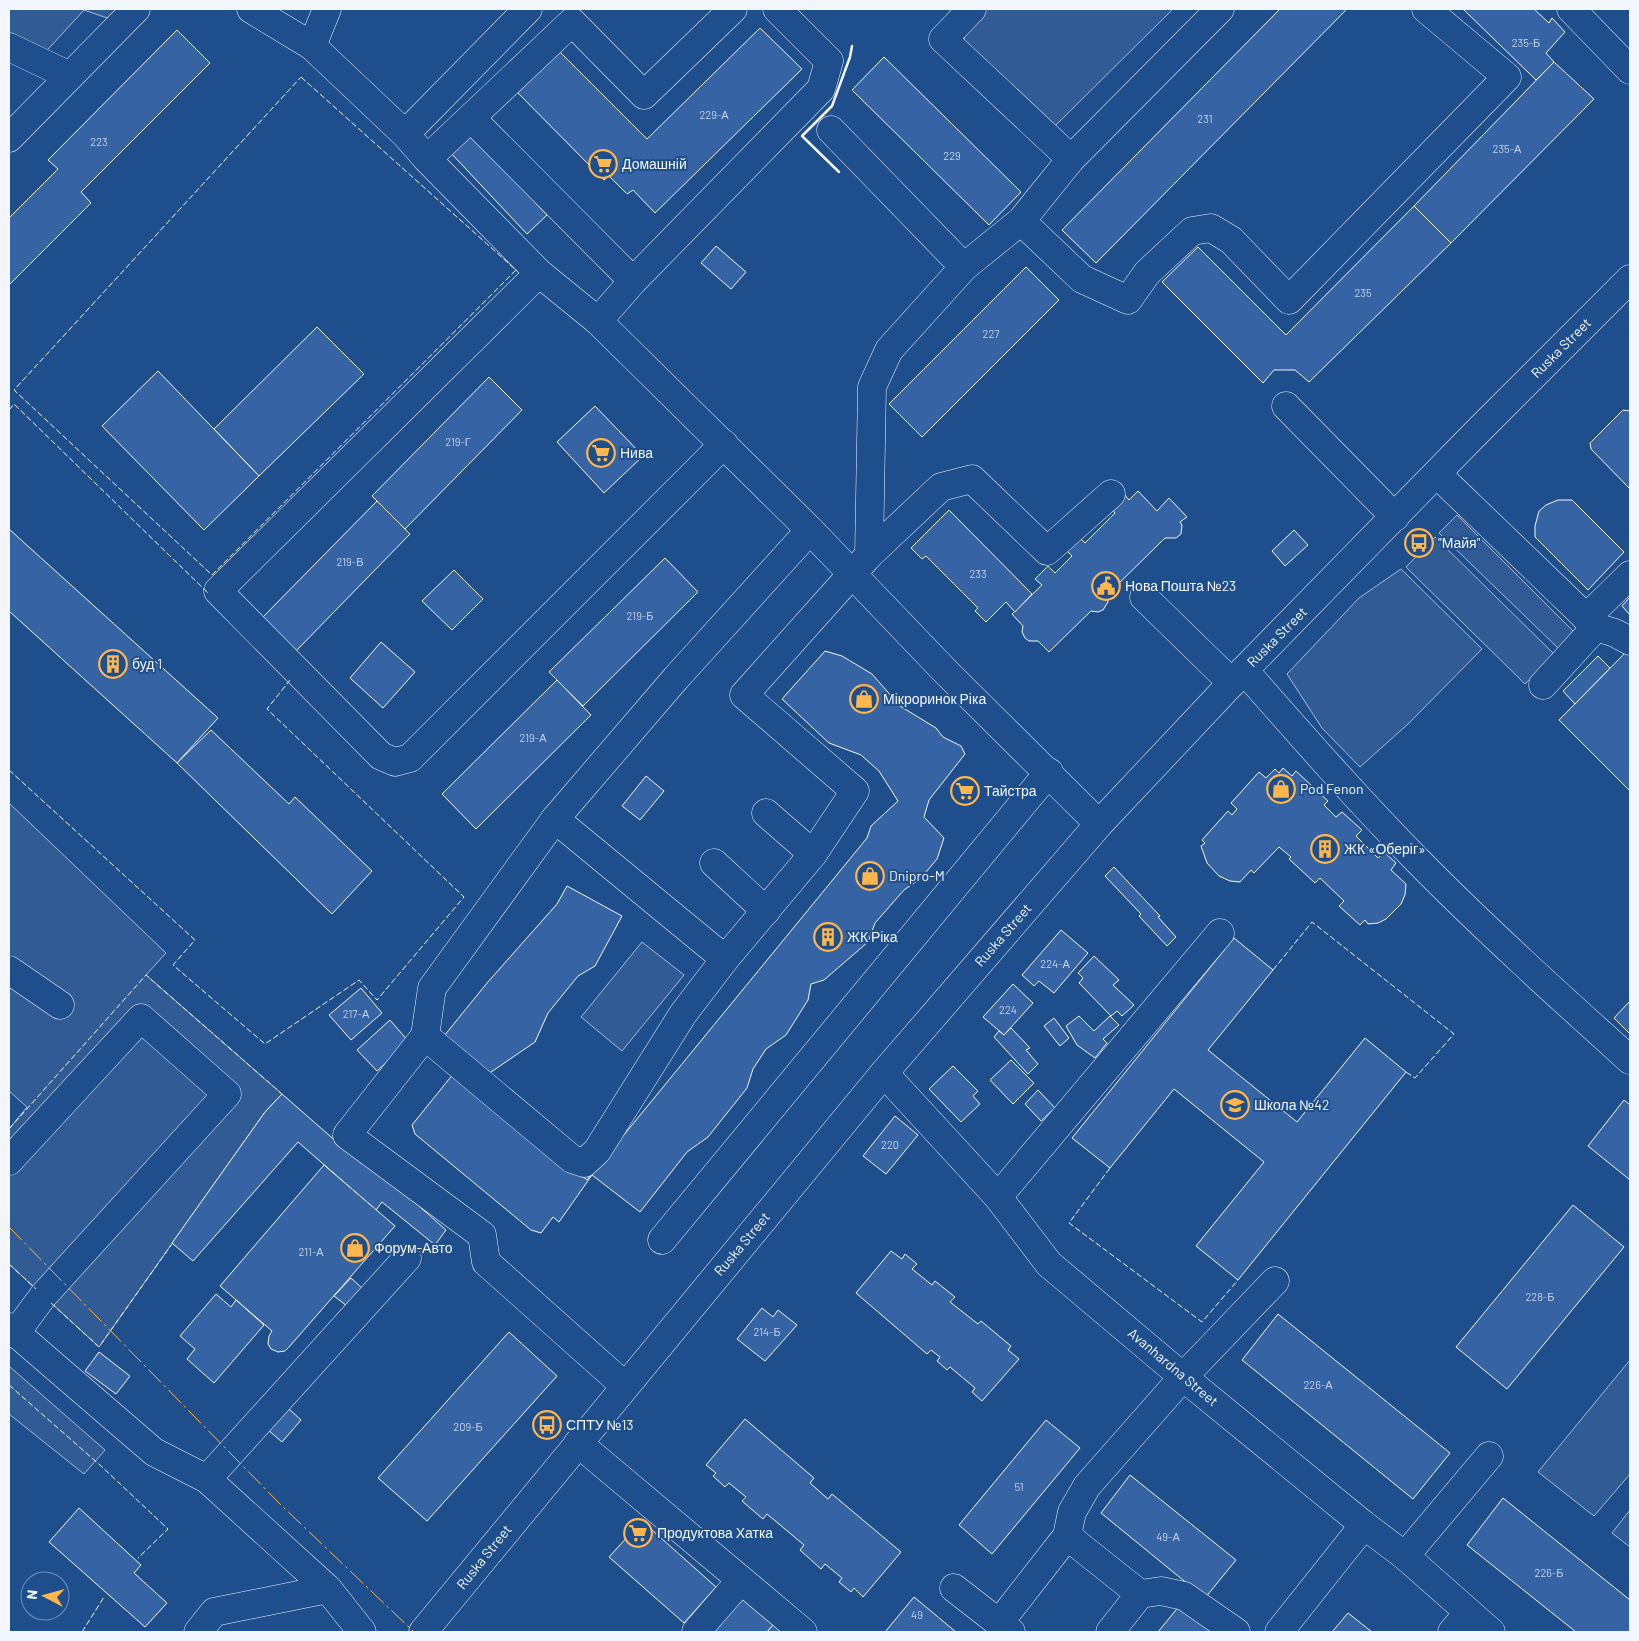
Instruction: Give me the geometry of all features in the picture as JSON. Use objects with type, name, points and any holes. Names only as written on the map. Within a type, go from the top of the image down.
[{"type":"main road","points":[[9,138],[136,9]]},
{"type":"main road","points":[[251,9],[312,46],[405,134],[427,159],[539,273],[598,322],[810,530],[861,565],[946,672],[1049,772],[1099,824]]},
{"type":"main road","points":[[312,46],[327,9]]},
{"type":"main road","points":[[405,134],[528,9]]},
{"type":"main road","points":[[427,159],[572,22],[644,95],[733,9]]},
{"type":"main road","points":[[598,322],[633,280],[821,89],[829,61],[777,9]]},
{"type":"main road","points":[[972,9],[943,39],[1071,159]]},
{"type":"main road","points":[[861,565],[872,387],[889,350],[964,268],[1021,221],[1071,159],[1220,9]]},
{"type":"main road","points":[[1021,221],[1082,279],[1128,300],[1147,273],[1192,231],[1210,228],[1231,240],[1290,300],[1507,77],[1426,9]]},
{"type":"main road","points":[[1571,9],[1630,70]]},
{"type":"main road","points":[[9,47],[70,76]]},
{"type":"main road","points":[[471,118],[633,280]]},
{"type":"main road","points":[[831,130],[964,268]]},
{"type":"main road","points":[[539,273],[218,591],[380,756],[395,762],[410,758],[724,444]]},
{"type":"main road","name":"Ruska Street","points":[[423,1632],[884,1072],[1099,824],[1238,677],[1630,279]]},
{"type":"main road","points":[[1286,406],[1395,517]]},
{"type":"main road","points":[[1437,474],[1591,623],[1615,633],[1630,642]]},
{"type":"main road","points":[[425,1036],[572,1159],[584,1163],[597,1151],[683,1014],[725,959],[813,854],[856,791],[744,695],[861,565],[941,487],[972,479],[1047,551],[1111,494]]},
{"type":"main road","points":[[626,1386],[486,1262],[482,1235],[347,1135],[425,1036],[432,988],[555,818],[676,678],[810,530]]},
{"type":"main road","points":[[1543,684],[1630,575]]},
{"type":"main road","points":[[1144,597],[1238,677],[1419,862],[1535,974],[1630,1060]]},
{"type":"main road","points":[[662,1240],[1049,772]]},
{"type":"main road","points":[[766,813],[813,854]]},
{"type":"main road","points":[[555,818],[725,959]]},
{"type":"main road","points":[[714,863],[766,911]]},
{"type":"main road","points":[[998,1197],[1220,933]]},
{"type":"main road","points":[[9,970],[60,1005]]},
{"type":"main road","points":[[9,1161],[141,1018],[227,1094],[12,1330],[154,1452],[207,1479],[328,1589],[362,1632]]},
{"type":"main road","name":"Avanhardna Street","points":[[884,1072],[998,1197],[1049,1264],[1364,1525],[1406,1556],[1460,1623],[1491,1632]]},
{"type":"main road","points":[[207,1479],[407,1258]]},
{"type":"main road","points":[[954,1588],[1005,1628],[1067,1536],[1072,1512],[1087,1486],[1184,1377],[1275,1281]]},
{"type":"main road","points":[[578,1443],[803,1632]]},
{"type":"main road","points":[[1406,1556],[1489,1456]]},
{"type":"main road","points":[[1279,1632],[1364,1525]]},
{"type":"main road","points":[[1067,1536],[1140,1594]]},
{"type":"main road","points":[[696,1632],[741,1580]]},
{"type":"main road","points":[[198,1632],[214,1612],[328,1589]]},
{"type":"main road","points":[[1110,1632],[1140,1594],[1161,1591],[1184,1596],[1236,1632]]},
{"type":"shaded area","points":[[9,9],[119,9],[110,19],[84,10],[40,58],[9,41]]},
{"type":"shaded area","points":[[986,9],[1173,9],[1053,128],[968,51],[964,39],[967,28]]},
{"type":"shaded area","points":[[1457,515],[1574,632],[1559,649],[1439,533]]},
{"type":"shaded area","points":[[1435,537],[1554,654],[1525,684],[1406,567]]},
{"type":"shaded area","points":[[1401,569],[1482,649],[1408,724],[1360,767],[1322,728],[1287,674],[1359,598]]},
{"type":"shaded area","points":[[9,803],[166,953],[146,975],[282,1094],[265,1112],[99,1347],[9,1264],[9,1129],[27,1107],[9,1091]]},
{"type":"shaded area","points":[[642,942],[684,975],[622,1051],[581,1017]]},
{"type":"shaded area","points":[[1630,1360],[1630,1474],[1594,1516],[1538,1472]]},
{"type":"shaded area","points":[[9,1366],[105,1450],[84,1474],[9,1414]]},
{"type":"shaded area","points":[[1630,1510],[1630,1547],[1612,1533]]},
{"type":"building","points":[[1280,9],[1347,9],[1096,263],[1062,230]]},
{"type":"building","points":[[1463,9],[1534,9],[1549,23],[1552,18],[1565,32],[1546,53],[1554,62],[1536,80]]},
{"type":"building","points":[[760,28],[802,69],[655,213],[633,190],[627,194],[609,176],[604,180],[515,90],[558,50],[647,139]]},
{"type":"building","points":[[177,30],[210,63],[81,192],[91,203],[9,285],[9,218],[58,169],[48,160]]},
{"type":"building","points":[[884,57],[1021,192],[989,225],[852,90]]},
{"type":"building","points":[[1554,62],[1594,99],[1451,243],[1414,206]]},
{"type":"building","points":[[470,132],[547,215],[527,234],[449,151]]},
{"type":"building","points":[[1414,206],[1451,243],[1309,382],[1295,370],[1274,370],[1263,383],[1162,282],[1198,247],[1286,335]]},
{"type":"building","points":[[716,246],[746,272],[731,289],[701,263]]},
{"type":"building","points":[[1026,267],[1059,300],[922,437],[889,404]]},
{"type":"building","points":[[317,327],[364,374],[259,476],[214,429]]},
{"type":"building","points":[[158,371],[259,476],[204,530],[102,426]]},
{"type":"building","points":[[489,377],[522,410],[405,529],[372,496]]},
{"type":"building","points":[[595,406],[643,456],[604,493],[557,442]]},
{"type":"building","points":[[1623,410],[1630,411],[1630,489],[1591,449],[1590,443]]},
{"type":"building","points":[[1138,491],[1157,511],[1169,498],[1187,517],[1180,522],[1182,525],[1181,534],[1176,538],[1165,538],[1107,595],[1108,602],[1103,610],[1098,612],[1091,611],[1049,652],[1038,641],[1029,641],[1022,632],[1023,626],[1012,614],[1042,585],[1035,579],[1048,566],[1055,573],[1072,556],[1065,549],[1078,536],[1085,543],[1115,513],[1110,507],[1124,494],[1129,500]]},
{"type":"building","points":[[1558,500],[1572,500],[1624,552],[1588,590],[1535,537],[1535,526],[1539,511],[1546,505]]},
{"type":"building","points":[[377,501],[410,534],[296,651],[262,618]]},
{"type":"building","points":[[949,510],[1032,594],[1015,612],[1006,602],[986,622],[975,611],[978,608],[926,556],[922,559],[911,548]]},
{"type":"building","name":"буд 1","points":[[9,529],[218,718],[177,763],[9,611]]},
{"type":"building","points":[[1294,530],[1308,545],[1285,566],[1272,551]]},
{"type":"building","points":[[665,558],[698,592],[583,706],[549,672]]},
{"type":"building","points":[[454,570],[483,599],[452,630],[422,601]]},
{"type":"building","points":[[1630,597],[1630,615],[1622,606]]},
{"type":"building","points":[[381,642],[415,672],[383,708],[350,678]]},
{"type":"building","name":"ЖК Ріка","points":[[825,651],[842,656],[872,674],[900,706],[936,728],[943,737],[961,746],[965,754],[929,800],[924,817],[944,838],[937,859],[921,878],[904,890],[875,923],[868,942],[824,980],[811,984],[808,1000],[786,1035],[766,1049],[753,1069],[747,1088],[708,1137],[687,1152],[640,1212],[592,1175],[559,1222],[553,1217],[541,1233],[531,1230],[415,1134],[412,1125],[458,1068],[440,1041],[487,983],[557,904],[567,886],[622,916],[595,966],[578,976],[548,1013],[535,1042],[472,1085],[587,1180],[867,838],[871,826],[898,801],[879,771],[861,755],[829,743],[782,699]]},
{"type":"building","points":[[1626,652],[1630,656],[1630,791],[1559,720]]},
{"type":"building","points":[[1598,656],[1610,668],[1575,704],[1563,691]]},
{"type":"building","points":[[557,680],[591,715],[476,829],[442,794]]},
{"type":"building","points":[[211,730],[289,804],[295,797],[372,871],[332,914],[177,763]]},
{"type":"building","name":"ЖК «Оберіг»","points":[[1283,768],[1292,776],[1296,771],[1328,801],[1324,805],[1336,817],[1342,812],[1362,830],[1356,836],[1378,858],[1384,852],[1396,863],[1391,870],[1406,884],[1405,895],[1401,904],[1386,919],[1378,923],[1368,924],[1365,920],[1360,925],[1339,906],[1344,901],[1320,878],[1315,883],[1279,847],[1254,873],[1251,870],[1240,882],[1230,881],[1219,876],[1207,863],[1201,846],[1205,843],[1202,840],[1228,811],[1232,815],[1237,809],[1231,803],[1259,772],[1266,778],[1275,769],[1279,773]]},
{"type":"building","points":[[646,776],[664,791],[640,820],[622,806]]},
{"type":"building","points":[[1114,867],[1160,916],[1158,917],[1176,937],[1167,946],[1139,916],[1141,914],[1105,876]]},
{"type":"building","points":[[1061,930],[1088,953],[1054,993],[1039,981],[1034,986],[1022,975]]},
{"type":"building","name":"Школа №42","points":[[1234,938],[1273,970],[1208,1050],[1297,1122],[1365,1038],[1406,1072],[1238,1280],[1196,1246],[1264,1162],[1174,1089],[1110,1168],[1072,1138]]},
{"type":"building","points":[[1094,956],[1119,980],[1113,985],[1134,1005],[1122,1016],[1117,1011],[1111,1016],[1079,983],[1083,978],[1078,973]]},
{"type":"building","points":[[1013,984],[1033,1003],[1004,1035],[983,1017]]},
{"type":"building","points":[[361,988],[382,1013],[351,1040],[329,1015]]},
{"type":"building","points":[[1630,1001],[1630,1034],[1614,1018]]},
{"type":"building","points":[[1079,1016],[1094,1031],[1110,1016],[1119,1025],[1103,1039],[1107,1043],[1095,1058],[1077,1045],[1066,1026]]},
{"type":"building","points":[[1054,1018],[1069,1038],[1060,1046],[1044,1026]]},
{"type":"building","points":[[390,1020],[409,1042],[377,1071],[357,1050]]},
{"type":"building","points":[[1011,1028],[1030,1048],[1026,1050],[1038,1064],[1028,1074],[994,1037],[999,1031],[1004,1035]]},
{"type":"building","points":[[1011,1060],[1034,1083],[1013,1104],[990,1080]]},
{"type":"building","points":[[953,1066],[978,1091],[973,1096],[980,1104],[961,1122],[929,1089]]},
{"type":"building","points":[[1038,1090],[1055,1108],[1041,1121],[1025,1104]]},
{"type":"building","points":[[282,1094],[362,1164],[366,1159],[446,1230],[435,1245],[382,1202],[376,1210],[298,1142],[193,1261],[172,1243],[265,1112]]},
{"type":"building","points":[[1624,1100],[1630,1105],[1630,1180],[1588,1146]]},
{"type":"building","points":[[895,1116],[918,1135],[886,1174],[863,1156]]},
{"type":"building","points":[[324,1165],[395,1226],[289,1347],[285,1351],[278,1352],[271,1349],[268,1344],[272,1331],[220,1286]]},
{"type":"building","points":[[1573,1205],[1624,1247],[1507,1389],[1456,1347]]},
{"type":"building","points":[[891,1251],[902,1259],[905,1254],[917,1264],[912,1269],[932,1285],[935,1281],[955,1297],[950,1302],[978,1324],[981,1321],[1011,1346],[1008,1350],[1019,1359],[982,1401],[972,1392],[975,1388],[950,1367],[947,1370],[937,1361],[940,1357],[931,1350],[927,1354],[856,1293]]},
{"type":"building","points":[[351,1278],[363,1289],[347,1306],[334,1296]]},
{"type":"building","points":[[216,1294],[231,1307],[236,1300],[264,1325],[214,1383],[187,1359],[195,1349],[180,1336]]},
{"type":"building","points":[[762,1308],[773,1317],[778,1310],[797,1325],[765,1361],[737,1339]]},
{"type":"building","points":[[1278,1314],[1450,1453],[1413,1499],[1242,1360]]},
{"type":"building","points":[[509,1332],[557,1376],[427,1521],[378,1478]]},
{"type":"building","points":[[99,1352],[130,1376],[116,1394],[85,1371]]},
{"type":"building","points":[[287,1407],[301,1420],[282,1442],[267,1429]]},
{"type":"building","points":[[547,1415],[555,1422],[543,1436],[535,1429]]},
{"type":"building","points":[[745,1419],[814,1478],[810,1483],[828,1499],[832,1494],[901,1552],[863,1597],[854,1588],[851,1592],[839,1582],[842,1578],[825,1564],[821,1569],[800,1550],[804,1545],[767,1514],[763,1519],[742,1501],[746,1497],[729,1483],[725,1487],[713,1476],[716,1473],[706,1465]]},
{"type":"building","points":[[1046,1420],[1080,1448],[992,1554],[959,1525]]},
{"type":"building","points":[[1130,1475],[1236,1560],[1205,1598],[1101,1513]]},
{"type":"building","points":[[1503,1498],[1630,1600],[1630,1632],[1576,1632],[1467,1545]]},
{"type":"building","points":[[79,1508],[141,1565],[134,1573],[167,1603],[145,1627],[49,1542]]},
{"type":"building","points":[[642,1521],[716,1587],[684,1623],[609,1557]]},
{"type":"building","points":[[914,1597],[956,1632],[885,1632]]},
{"type":"building","points":[[742,1599],[773,1625],[767,1632],[714,1632]]},
{"type":"building","points":[[1180,1605],[1213,1632],[1158,1632]]},
{"type":"building","points":[[1348,1613],[1372,1632],[1332,1632]]},
{"type":"building","points":[[773,1625],[782,1632],[767,1632]]},
{"type":"fence","points":[[301,77],[516,270],[212,575],[14,390],[301,77]]},
{"type":"fence","points":[[9,410],[14,404],[208,593]]},
{"type":"fence","points":[[9,770],[195,940],[173,965],[265,1044],[359,980],[377,1000],[464,897],[267,709],[290,680]]},
{"type":"fence","points":[[1273,970],[1312,922],[1454,1034],[1415,1078],[1406,1072]]},
{"type":"fence","points":[[9,1129],[146,975],[282,1094],[280,1096]]},
{"type":"fence","points":[[1110,1168],[1069,1223],[1202,1322],[1238,1280]]},
{"type":"fence","points":[[51,1303],[99,1347],[174,1241]]},
{"type":"fence","points":[[9,1264],[36,1289]]},
{"type":"fence","points":[[9,1385],[101,1466],[168,1529],[138,1558]]},
{"type":"fence","points":[[82,1632],[104,1597]]},
{"type":"wall","points":[[839,172],[802,136],[832,106],[850,57],[852,46]]},
{"type":"power","points":[[9,1227],[281,1505],[414,1632]]},
{"type":"place","name":"Домашній","points":[[603,164]]},
{"type":"place","name":"Нива","points":[[601,453]]},
{"type":"place","name":"\"Майя\"","points":[[1419,543]]},
{"type":"place","name":"Нова Пошта №23","points":[[1106,586]]},
{"type":"place","name":"буд 1","points":[[113,664]]},
{"type":"place","name":"Мікроринок Ріка","points":[[864,699]]},
{"type":"place","name":"Pod Fenon","points":[[1281,789]]},
{"type":"place","name":"Тайстра","points":[[965,791]]},
{"type":"place","name":"ЖК «Оберіг»","points":[[1325,849]]},
{"type":"place","name":"Dnipro-M","points":[[870,876]]},
{"type":"place","name":"ЖК Ріка","points":[[828,937]]},
{"type":"place","name":"Школа №42","points":[[1235,1105]]},
{"type":"place","name":"Форум-Авто","points":[[355,1248]]},
{"type":"place","name":"СПТУ №13","points":[[547,1425]]},
{"type":"place","name":"Продуктова Хатка","points":[[638,1533]]}]
